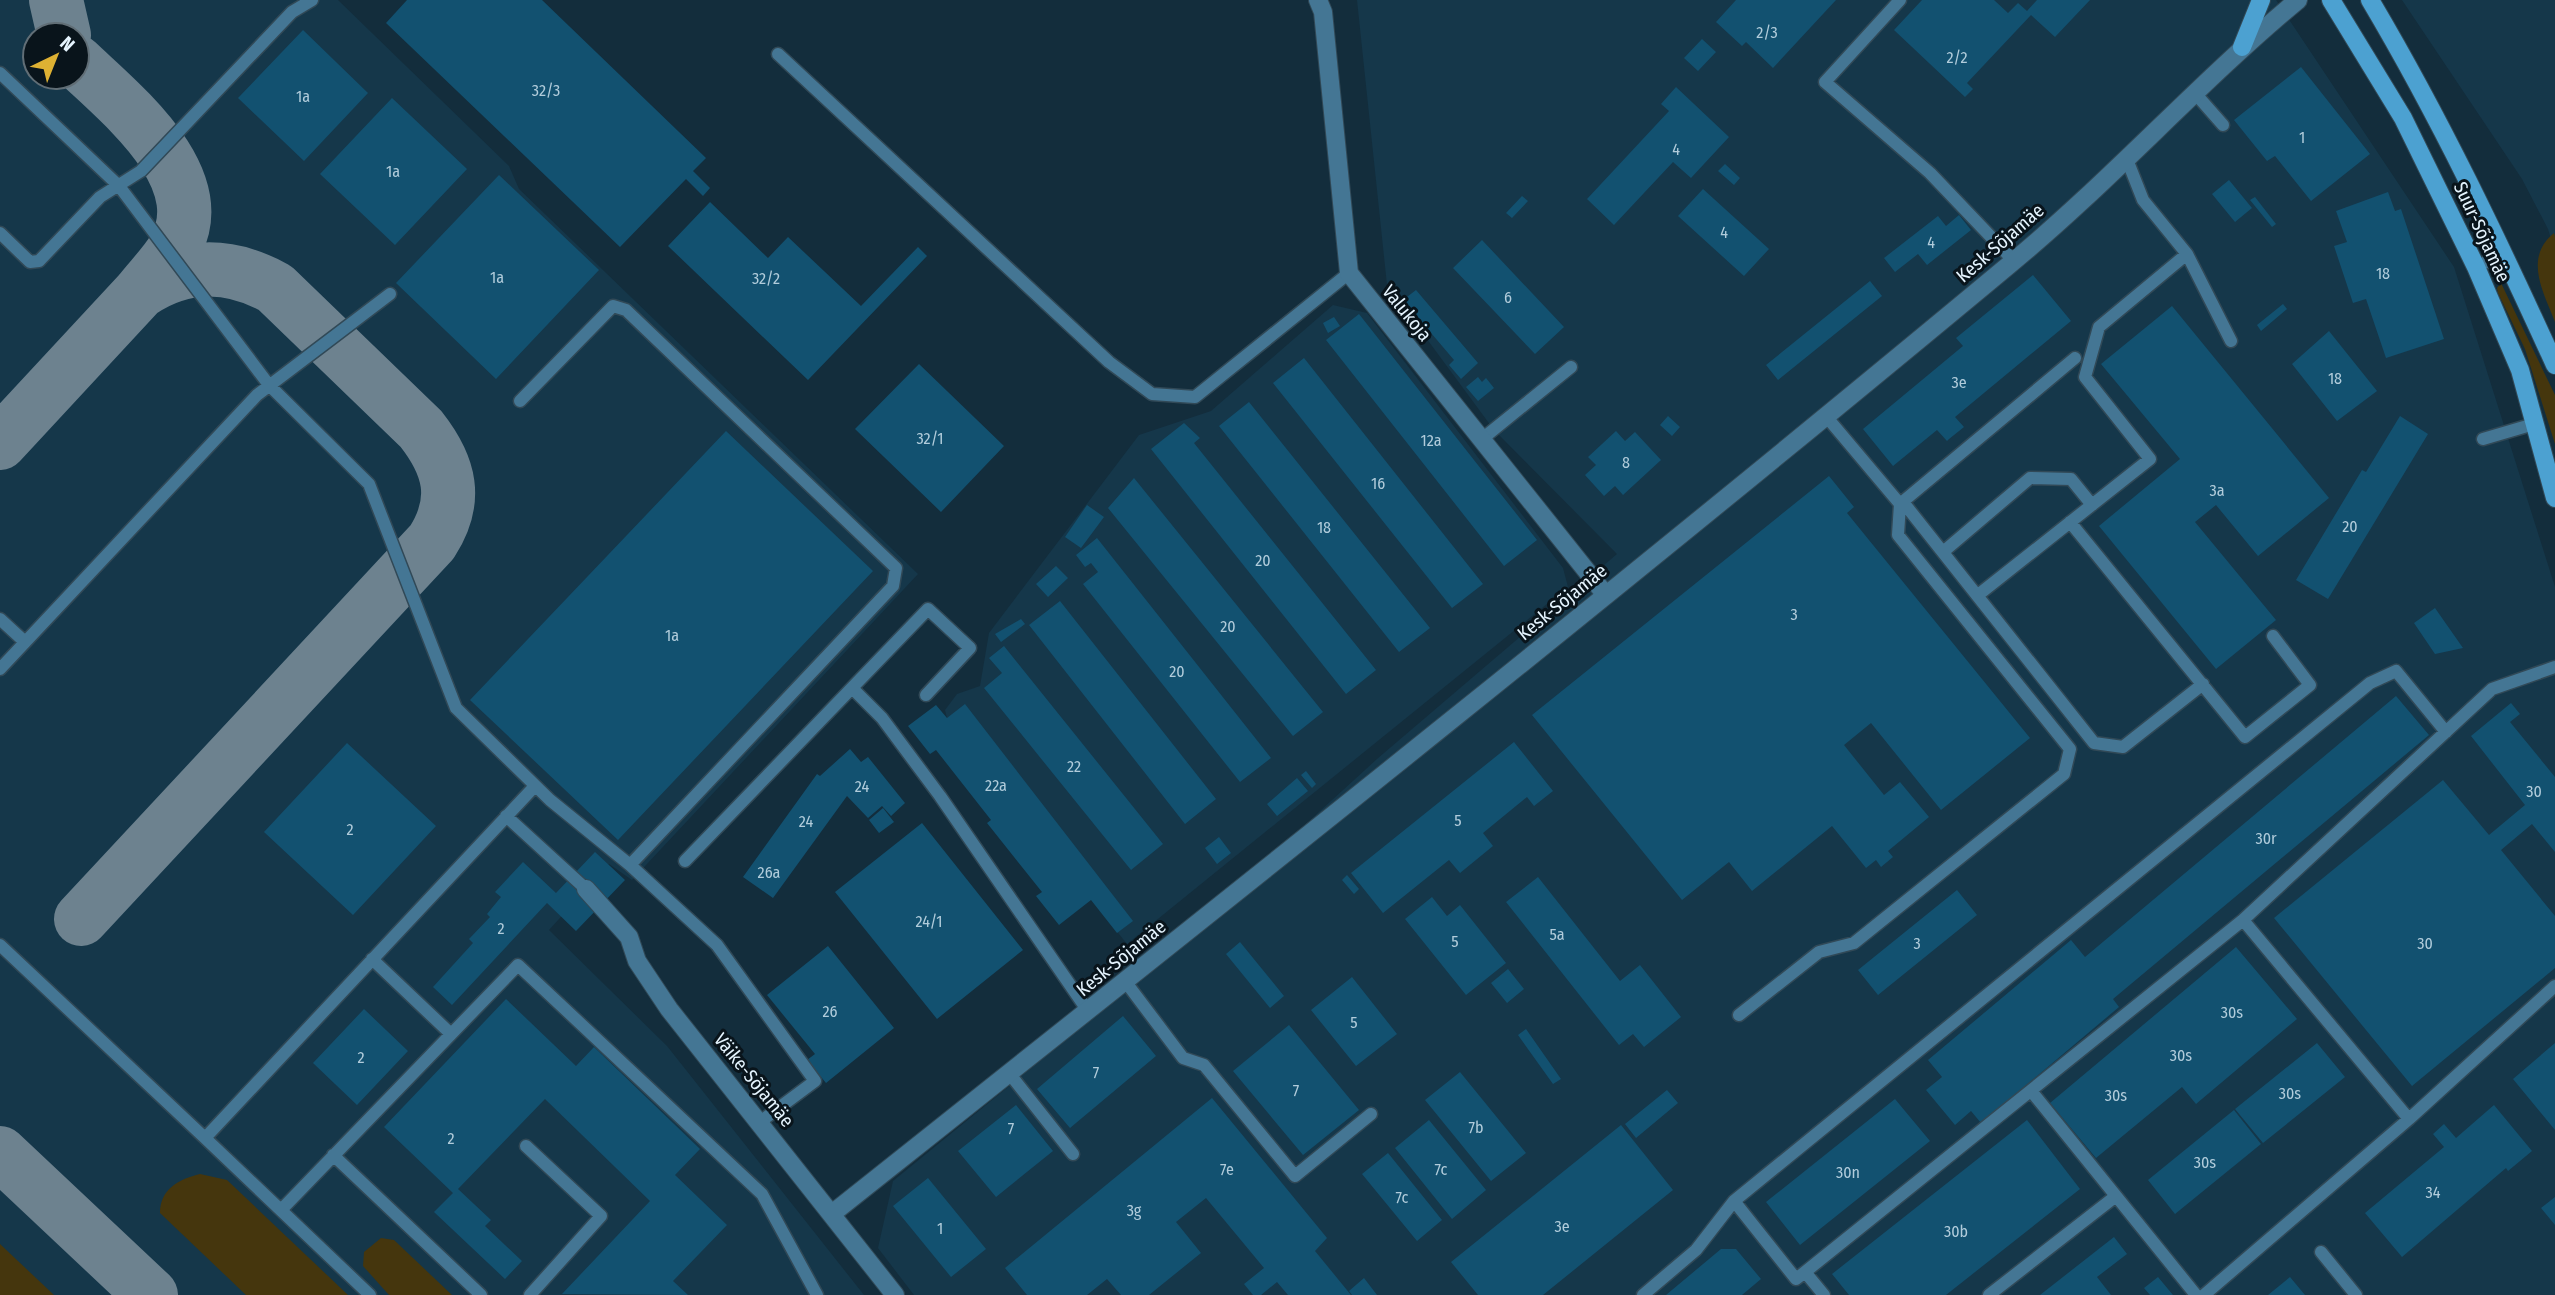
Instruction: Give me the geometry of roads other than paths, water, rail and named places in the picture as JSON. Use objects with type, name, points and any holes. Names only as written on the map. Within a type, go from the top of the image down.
[{"type":"main road","points":[[2242,47],[2261,0]]},
{"type":"main road","name":"Suur-Sõjamäe","points":[[2331,0],[2403,118],[2476,267],[2520,370],[2555,498]]},
{"type":"main road","name":"Suur-Sõjamäe","points":[[2370,0],[2425,94],[2504,253],[2555,365]]},
{"type":"street","points":[[1318,0],[1323,12],[1349,274]]},
{"type":"street","name":"Kesk-Sõjamäe","points":[[833,1213],[1088,1011],[2014,261],[2242,47],[2298,0]]},
{"type":"street","name":"Valukoja","points":[[1349,274],[1605,594]]},
{"type":"street","name":"Väike-Sõjamäe","points":[[586,889],[616,919],[629,937],[637,961],[669,1009],[833,1213],[895,1295]]},
{"type":"lane","points":[[0,233],[30,262],[39,261],[100,197],[141,171],[292,12],[312,0]]},
{"type":"lane","points":[[1900,0],[1825,82],[1930,173],[2014,261]]},
{"type":"lane","points":[[778,54],[1109,362],[1152,394],[1195,397],[1349,274]]},
{"type":"lane","points":[[0,73],[119,186],[269,384],[369,484],[456,708],[535,786],[630,865],[717,945],[815,1080],[761,1122]]},
{"type":"lane","points":[[2194,92],[2222,125]]},
{"type":"lane","points":[[2126,157],[2143,200],[2188,254],[2231,341]]},
{"type":"lane","points":[[2476,267],[2504,253]]},
{"type":"lane","points":[[1978,595],[2150,459],[2085,377],[2099,327],[2188,254]]},
{"type":"lane","points":[[0,669],[269,384],[390,294]]},
{"type":"lane","points":[[520,401],[613,306],[626,310],[897,568],[893,586],[630,865]]},
{"type":"lane","points":[[1740,1015],[1819,952],[1854,943],[2064,774],[2070,749],[1898,535],[1902,503],[2075,358]]},
{"type":"lane","points":[[1482,439],[1571,367]]},
{"type":"lane","points":[[1825,415],[1943,552],[2094,743],[2123,747],[2203,684]]},
{"type":"lane","points":[[2483,439],[2534,424]]},
{"type":"lane","points":[[1943,552],[2030,478],[2071,479],[2092,505]]},
{"type":"lane","points":[[2070,522],[2245,737],[2311,685],[2273,636]]},
{"type":"lane","points":[[685,861],[928,609],[970,648],[926,695]]},
{"type":"lane","points":[[0,619],[25,642]]},
{"type":"lane","points":[[1734,1201],[1796,1279],[2243,920],[2492,689],[2555,667]]},
{"type":"lane","points":[[1643,1295],[1696,1251],[1734,1201],[2371,683],[2396,671],[2446,732]]},
{"type":"lane","points":[[852,688],[882,718],[940,796],[1088,1011]]},
{"type":"lane","points":[[205,1138],[535,786]]},
{"type":"lane","points":[[506,816],[586,889]]},
{"type":"lane","points":[[2243,920],[2409,1119]]},
{"type":"lane","points":[[0,945],[370,1295]]},
{"type":"lane","points":[[372,959],[450,1034]]},
{"type":"lane","points":[[281,1210],[518,965],[762,1194],[817,1295]]},
{"type":"lane","points":[[1125,981],[1184,1058],[1204,1065],[1295,1176],[1371,1114]]},
{"type":"lane","points":[[2204,1295],[2409,1119],[2555,986]]},
{"type":"lane","points":[[1009,1073],[1073,1154]]},
{"type":"lane","points":[[2032,1092],[2196,1295]]},
{"type":"lane","points":[[526,1146],[601,1216],[530,1295]]},
{"type":"lane","points":[[333,1155],[481,1295]]},
{"type":"lane","points":[[1989,1295],[2116,1196]]},
{"type":"lane","points":[[2321,1252],[2356,1295]]},
{"type":"lane","points":[[1805,1272],[1824,1295]]}]
